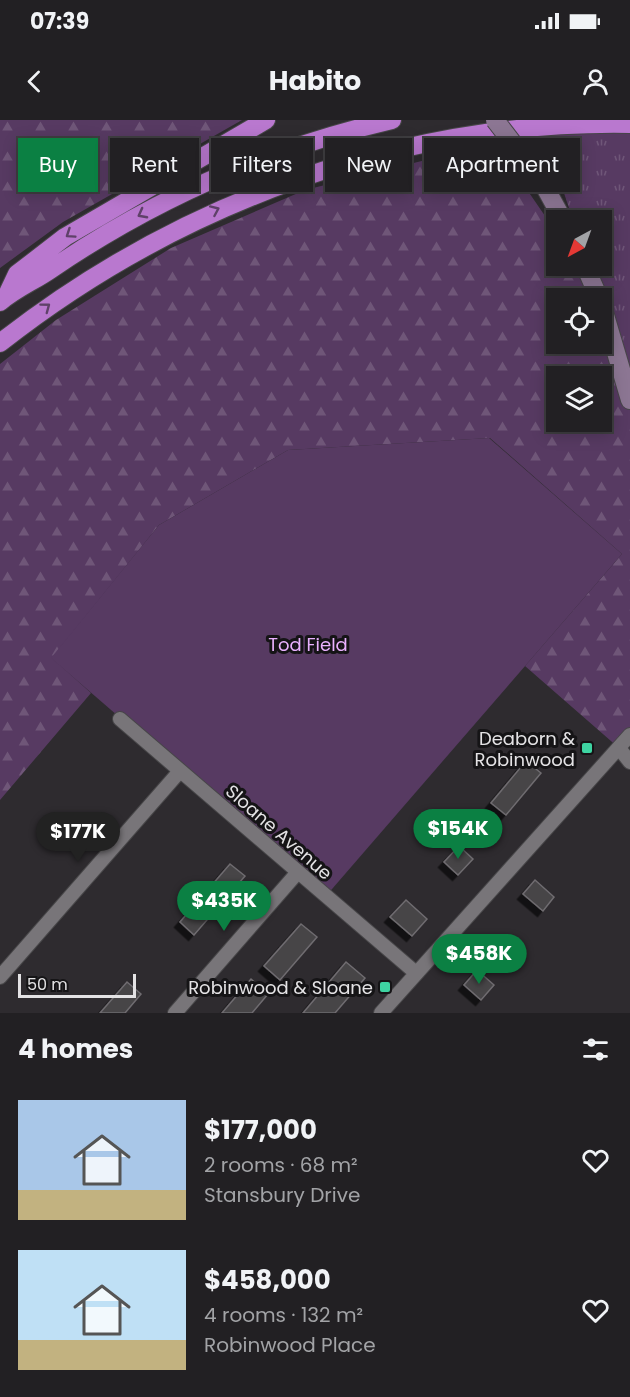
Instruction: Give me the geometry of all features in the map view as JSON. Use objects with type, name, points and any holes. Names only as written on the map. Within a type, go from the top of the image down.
[{"type":"highway","points":[[3,299],[17,274],[65,237],[266,120]]},
{"type":"highway","points":[[3,299],[117,227],[192,188],[285,150],[392,120]]},
{"type":"highway","points":[[0,343],[49,304],[126,255],[216,209],[298,175],[377,152],[475,131],[600,122],[630,124]]},
{"type":"street","points":[[495,120],[541,180],[558,210]]},
{"type":"street","points":[[612,339],[630,400]]},
{"type":"street","name":"Sloane Avenue","points":[[120,719],[416,973]]},
{"type":"street","points":[[381,1013],[630,735]]},
{"type":"street","points":[[619,748],[630,762]]},
{"type":"street","points":[[0,977],[180,771]]},
{"type":"street","points":[[175,1013],[298,872]]},
{"type":"green space","points":[[0,120],[242,120],[199,145],[199,138],[110,138],[110,192],[116,192],[63,222],[0,268]]},
{"type":"green space","points":[[499,120],[630,120],[630,400],[612,343],[612,288],[595,288],[591,276],[612,276],[612,210],[570,210],[564,192],[580,192],[580,138],[514,138],[502,127]]},
{"type":"green space","points":[[424,160],[424,192],[529,192],[546,217],[546,276],[583,276],[591,288],[546,288],[546,354],[612,354],[612,340],[630,400],[630,735],[619,748],[525,666],[622,554],[490,438],[288,450],[159,525],[52,658],[91,693],[0,800],[0,364],[56,320],[171,248],[300,192],[313,192],[313,188],[325,185],[325,192],[412,192],[412,163]]},
{"type":"green space","name":"Tod Field","points":[[489,438],[622,554],[326,896],[51,658],[159,525],[288,450]]},
{"type":"building","points":[[526,761],[541,773],[506,815],[491,803]]},
{"type":"building","points":[[459,846],[473,859],[458,875],[444,862]]},
{"type":"building","points":[[230,864],[245,876],[194,935],[180,922]]},
{"type":"building","points":[[535,880],[554,897],[543,911],[523,894]]},
{"type":"building","points":[[406,900],[427,919],[412,936],[390,917]]},
{"type":"building","points":[[301,924],[317,937],[280,980],[264,966]]},
{"type":"building","points":[[346,962],[365,978],[335,1013],[303,1013]]},
{"type":"building","points":[[477,970],[494,985],[481,1000],[464,985]]},
{"type":"building","points":[[251,979],[268,994],[252,1013],[222,1013]]},
{"type":"building","points":[[127,982],[141,994],[125,1013],[100,1013]]},
{"type":"place","name":"Deaborn & Robinwood","points":[[587,748]]},
{"type":"place","name":"Robinwood & Sloane","points":[[385,987]]}]
